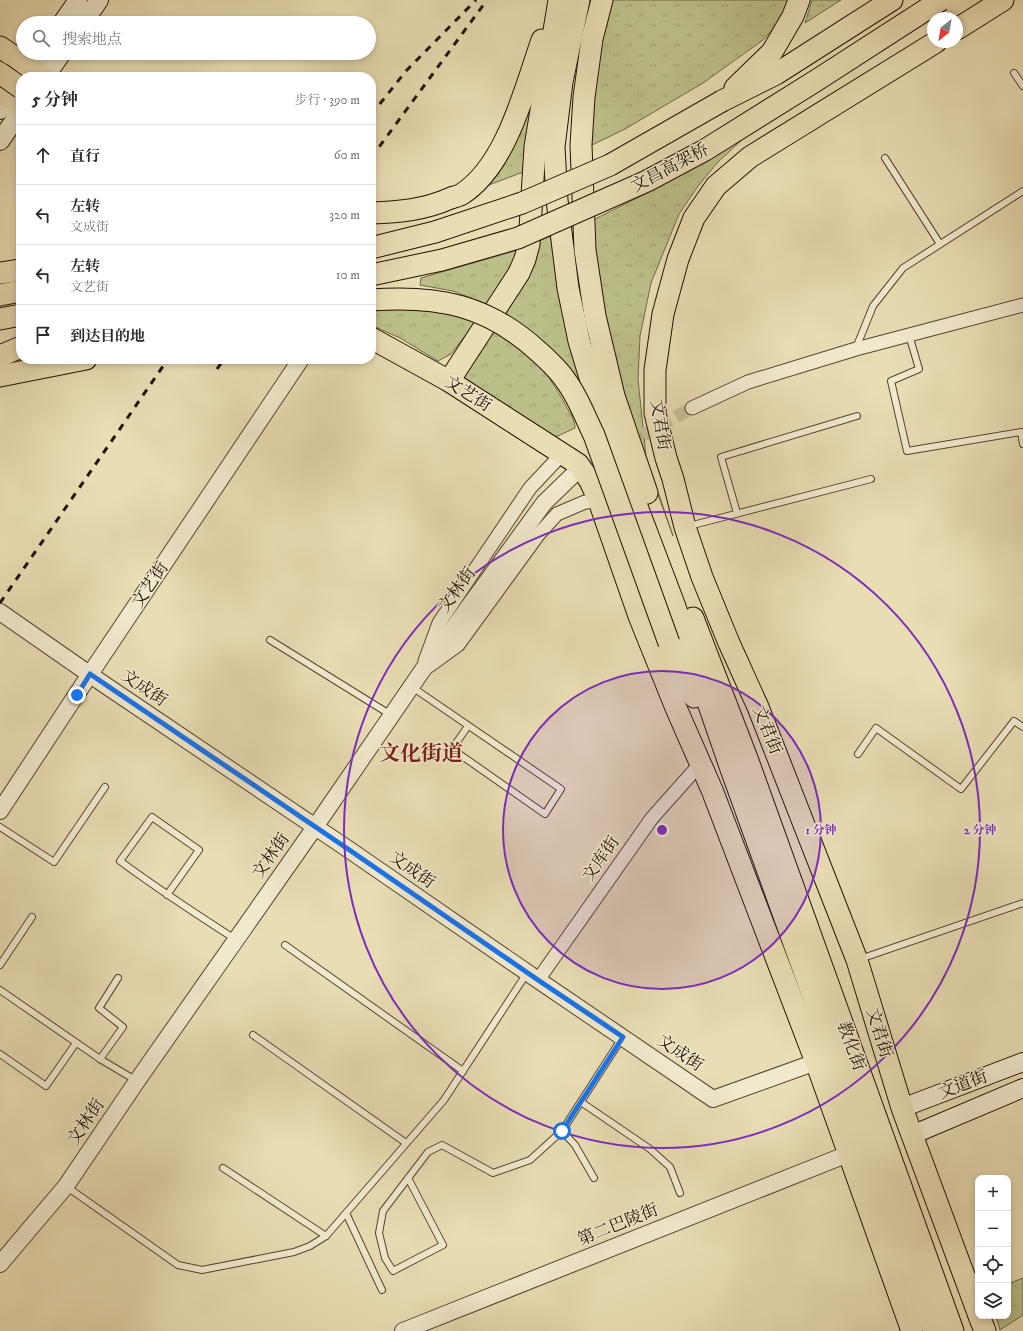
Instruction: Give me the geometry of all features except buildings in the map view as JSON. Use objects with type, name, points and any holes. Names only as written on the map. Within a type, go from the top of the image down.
[{"type":"highway","points":[[376,213],[407,211],[436,205],[462,194],[484,175],[500,151],[513,123],[558,0]]},
{"type":"highway","points":[[449,381],[519,273],[525,259],[529,244],[535,146],[558,0]]},
{"type":"highway","points":[[579,0],[562,82],[554,148],[557,200],[568,288],[579,342],[597,401],[674,604],[739,765]]},
{"type":"highway","points":[[602,0],[592,39],[584,97],[581,145],[585,250],[594,316],[614,396],[739,765]]},
{"type":"highway","points":[[722,101],[772,52],[793,16],[799,0]]},
{"type":"highway","name":"文昌高架桥","points":[[376,247],[435,232],[522,203],[610,165],[722,101],[776,74],[892,0]]},
{"type":"highway","name":"文昌高架桥","points":[[376,274],[442,260],[518,238],[647,181],[712,146],[941,0]]},
{"type":"highway","points":[[963,25],[1003,0]]},
{"type":"highway","points":[[0,47],[16,59]]},
{"type":"highway","name":"文君街","points":[[927,48],[750,157],[716,186],[694,218],[678,259],[663,314],[655,370],[655,413],[685,526],[702,577],[729,643],[758,707],[857,960],[902,1108],[975,1305]]},
{"type":"highway","points":[[18,60],[34,72]]},
{"type":"highway","points":[[0,73],[12,100]]},
{"type":"highway","points":[[0,273],[16,271]]},
{"type":"highway","points":[[0,295],[16,292]]},
{"type":"highway","points":[[376,300],[397,298],[437,301],[468,308],[497,321],[522,336],[547,359],[566,380],[581,406],[594,435],[669,643],[682,674],[712,790]]},
{"type":"highway","points":[[0,319],[16,316]]},
{"type":"highway","name":"文艺街","points":[[376,341],[449,381],[562,454]]},
{"type":"highway","points":[[0,345],[16,342]]},
{"type":"highway","points":[[0,356],[16,349]]},
{"type":"highway","points":[[0,376],[61,364]]},
{"type":"highway","points":[[562,454],[578,464],[590,480],[600,501],[639,616],[676,708],[712,790],[816,1062],[912,1331]]},
{"type":"highway","points":[[729,643],[739,765]]},
{"type":"highway","points":[[682,674],[739,765]]},
{"type":"highway","name":"教化街","points":[[739,765],[934,1331]]},
{"type":"highway","name":"教化街","points":[[739,765],[953,1331]]},
{"type":"highway","points":[[980,1319],[985,1331]]},
{"type":"main road","points":[[67,16],[78,0]]},
{"type":"main road","points":[[88,16],[99,0]]},
{"type":"main road","points":[[34,72],[52,60]]},
{"type":"main road","points":[[0,141],[12,100]]},
{"type":"main road","name":"文道街","points":[[902,1108],[1023,1062]]},
{"type":"main road","name":"文道街","points":[[912,1135],[1023,1088]]},
{"type":"street","points":[[692,408],[748,382],[856,349],[1023,305]]},
{"type":"street","name":"文艺街","points":[[0,811],[298,364]]},
{"type":"street","points":[[422,671],[439,623],[530,488],[562,454]]},
{"type":"street","name":"文林街","points":[[0,1264],[66,1186],[391,715],[544,503],[576,472]]},
{"type":"street","points":[[422,671],[458,645],[538,534],[557,514],[585,502],[600,501]]},
{"type":"street","name":"文成街","points":[[0,612],[713,1099],[816,1062]]},
{"type":"street","name":"文库街","points":[[532,976],[652,818],[701,763]]},
{"type":"street","name":"第二巴陵街","points":[[403,1331],[848,1154]]},
{"type":"lane","points":[[1014,73],[1023,86]]},
{"type":"lane","points":[[885,158],[940,244]]},
{"type":"lane","points":[[856,349],[873,306],[903,268],[1023,191]]},
{"type":"lane","points":[[909,336],[919,370],[891,381],[907,451],[1021,432],[1023,444]]},
{"type":"lane","points":[[737,513],[721,457],[856,416]]},
{"type":"lane","points":[[685,526],[871,480]]},
{"type":"lane","points":[[270,640],[391,715]]},
{"type":"lane","points":[[412,687],[561,789],[545,814],[452,749],[468,726]]},
{"type":"lane","points":[[858,754],[876,728],[960,789],[1014,721],[1023,727]]},
{"type":"lane","points":[[0,828],[54,862],[105,787]]},
{"type":"lane","points":[[168,895],[199,850],[152,817],[120,862],[168,895],[235,940]]},
{"type":"lane","points":[[857,960],[1023,903]]},
{"type":"lane","points":[[0,965],[32,917]]},
{"type":"lane","points":[[285,945],[463,1071]]},
{"type":"lane","points":[[66,1186],[160,1254],[178,1265],[202,1270],[294,1252],[310,1246],[326,1236],[444,1100],[463,1071],[532,976]]},
{"type":"lane","points":[[100,1059],[123,1027],[99,1008],[118,978]]},
{"type":"lane","points":[[0,990],[100,1059],[137,1081]]},
{"type":"lane","points":[[253,1035],[406,1144]]},
{"type":"lane","points":[[408,1178],[443,1245],[393,1271],[385,1258],[379,1233],[384,1211],[408,1178],[428,1152],[442,1145],[494,1173],[530,1160],[562,1131],[623,1037]]},
{"type":"lane","points":[[0,1054],[46,1086],[76,1042]]},
{"type":"lane","points":[[581,1102],[650,1149],[670,1167],[680,1193]]},
{"type":"lane","points":[[562,1131],[575,1145],[594,1178]]},
{"type":"lane","points":[[223,1168],[326,1236]]},
{"type":"lane","points":[[346,1213],[382,1290]]},
{"type":"green space","points":[[609,0],[790,0],[779,22],[763,40],[703,83],[625,129],[588,147],[588,120]]},
{"type":"green space","points":[[812,0],[841,0],[805,23]]},
{"type":"green space","points":[[532,89],[527,139],[526,171],[473,191]]},
{"type":"green space","points":[[745,137],[718,162],[698,186],[679,214],[651,283],[640,336],[638,379],[646,456],[673,536],[624,401],[606,340],[591,221],[655,189]]},
{"type":"green space","points":[[553,235],[601,435],[576,378],[555,352],[531,331],[506,314],[526,277],[539,241]]},
{"type":"green space","points":[[518,250],[511,269],[489,305],[453,291],[420,285],[421,278]]},
{"type":"green space","points":[[376,302],[414,304],[476,322],[451,354],[438,361],[400,338],[376,327]]},
{"type":"green space","points":[[496,330],[534,359],[558,392],[571,414],[575,428],[558,436],[546,436],[460,379],[486,341]]},
{"type":"green space","points":[[1023,1278],[1023,1315],[1000,1330],[997,1319],[1011,1319],[1011,1283]]},
{"type":"tunnel","points":[[576,472],[692,408]]},
{"type":"railway","points":[[376,109],[406,71],[476,0]]},
{"type":"railway","points":[[376,151],[487,0]]},
{"type":"railway","points":[[0,603],[165,364]]},
{"type":"railway","points":[[217,369],[220,364]]},
{"type":"district","name":"文化街道","points":[[421,754]]},
{"type":"route","points":[[77,695],[90,674],[623,1037],[562,1131]]}]
